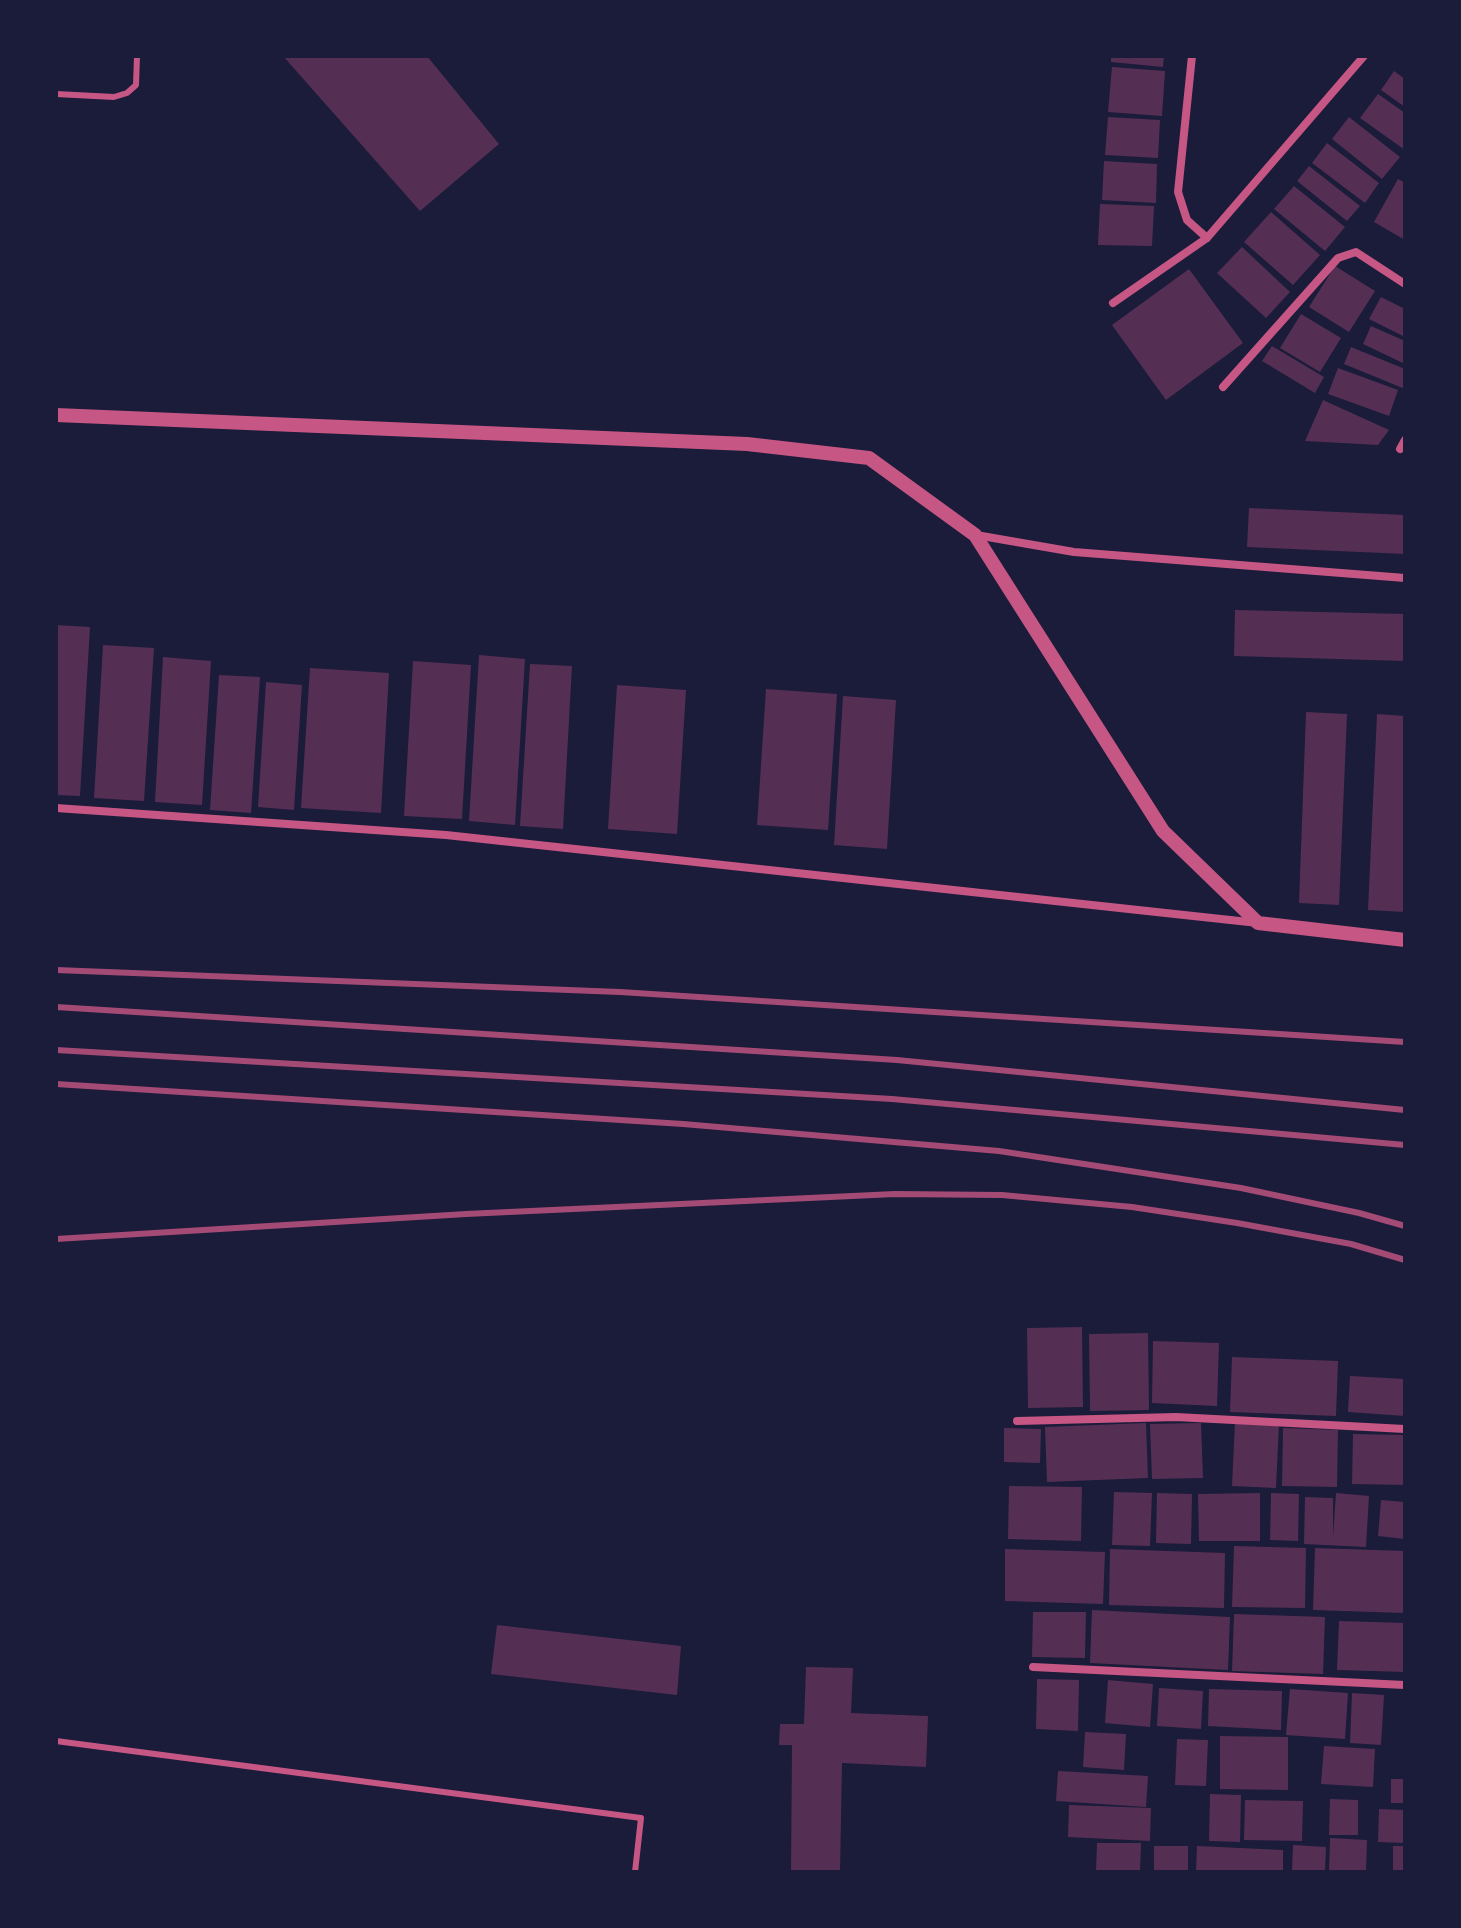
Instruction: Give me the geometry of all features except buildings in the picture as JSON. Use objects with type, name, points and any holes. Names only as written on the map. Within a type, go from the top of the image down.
[{"type":"street","points":[[1192,56],[1178,192],[1187,220],[1207,238]]},
{"type":"street","points":[[1113,303],[1207,238],[1364,56]]},
{"type":"street","points":[[1223,387],[1338,258],[1356,252],[1405,284]]},
{"type":"street","points":[[56,415],[747,444],[869,458],[975,535],[1163,831],[1258,923]]},
{"type":"street","points":[[975,535],[1074,552],[1405,578]]},
{"type":"street","points":[[56,808],[446,835],[1405,940]]},
{"type":"street","points":[[1017,1421],[1176,1417],[1405,1429]]},
{"type":"street","points":[[1033,1667],[1405,1685]]},
{"type":"lane","points":[[56,94],[114,97],[127,93],[136,85],[137,56]]},
{"type":"lane","points":[[56,1741],[641,1818],[635,1872]]},
{"type":"railway","points":[[56,970],[620,992],[1405,1042]]},
{"type":"railway","points":[[56,1007],[897,1060],[1405,1110]]},
{"type":"railway","points":[[56,1050],[892,1099],[1405,1145]]},
{"type":"railway","points":[[56,1084],[683,1124],[999,1151],[1241,1188],[1405,1226]]},
{"type":"railway","points":[[56,1239],[466,1214],[895,1194],[1002,1195],[1132,1207],[1237,1223],[1351,1244],[1405,1260]]}]
